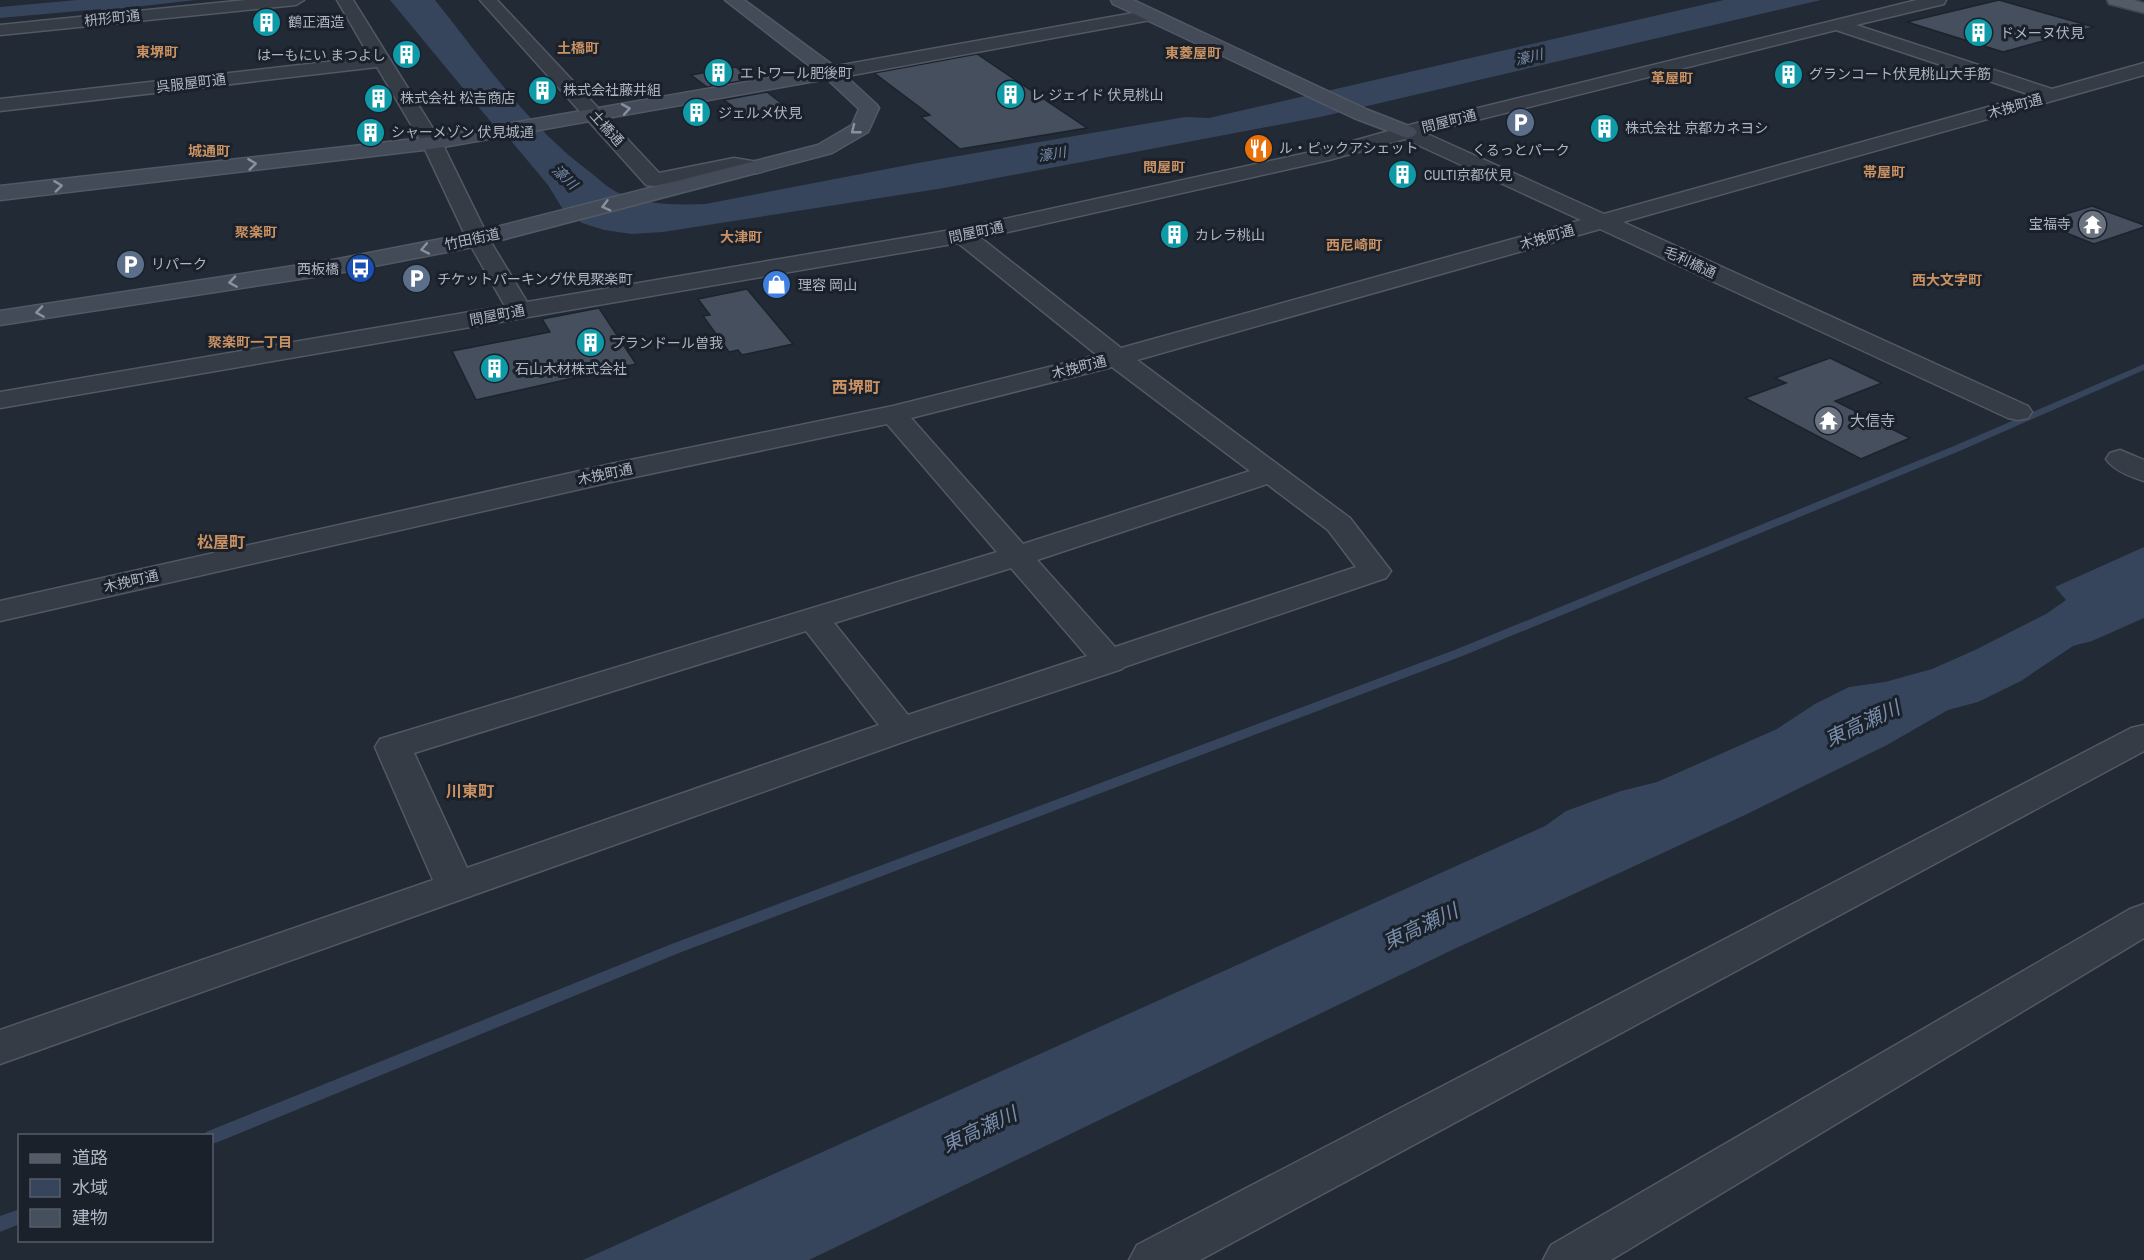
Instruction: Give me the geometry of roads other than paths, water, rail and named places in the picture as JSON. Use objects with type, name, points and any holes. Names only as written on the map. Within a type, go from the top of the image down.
[{"type":"main road","name":"竹田街道","points":[[0,318],[333,267],[478,239],[825,149],[861,128],[869,108],[831,73],[733,0]]},
{"type":"main road","points":[[1119,0],[1150,15]]},
{"type":"main road","points":[[2115,0],[2144,8]]},
{"type":"main road","name":"毛利橋通","points":[[1150,15],[1361,114],[1407,132]]},
{"type":"main road","points":[[0,193],[432,142],[831,73]]},
{"type":"street","name":"枡形町通","points":[[0,30],[118,10],[296,0]]},
{"type":"street","points":[[345,0],[432,142],[478,239],[520,311]]},
{"type":"street","name":"土橋通","points":[[488,0],[654,180],[734,164],[757,167]]},
{"type":"street","name":"問屋町通","points":[[0,400],[963,235],[1329,154],[1407,132],[1938,0]]},
{"type":"street","points":[[831,73],[1150,15]]},
{"type":"street","points":[[1837,25],[2051,95]]},
{"type":"street","name":"呉服屋町通","points":[[0,105],[381,61]]},
{"type":"street","name":"木挽町通","points":[[0,611],[599,475],[892,414],[1118,357],[2144,69]]},
{"type":"street","name":"毛利橋通","points":[[1407,132],[2018,411]]},
{"type":"street","points":[[0,1047],[901,730],[1110,662],[1375,571],[1339,524],[1118,357],[963,235]]},
{"type":"street","points":[[892,414],[1110,662]]},
{"type":"street","points":[[456,886],[393,747],[1017,556],[1273,473]]},
{"type":"street","points":[[813,618],[901,730]]},
{"type":"street","points":[[1154,1260],[2144,735]]},
{"type":"street","points":[[1568,1260],[2144,919]]},
{"type":"water","points":[[77,0],[196,0],[101,11],[101,9],[0,18],[0,7]]},
{"type":"water","name":"濠川","points":[[390,0],[435,0],[526,113],[568,154],[608,186],[619,193],[640,200],[705,204],[923,162],[1185,117],[1209,118],[1724,0],[1821,0],[1320,117],[944,188],[663,232],[632,234],[604,230],[582,223],[562,208],[548,185],[507,136],[496,128]]},
{"type":"water","name":"東高瀬川","points":[[2144,547],[2144,618],[2092,641],[2073,646],[2021,681],[1978,702],[1948,710],[1887,745],[1745,815],[1450,951],[809,1260],[583,1260],[1545,826],[1566,811],[1621,791],[1657,782],[1777,729],[1815,704],[1849,687],[1885,682],[1932,669],[1975,650],[2046,614],[2066,600],[2055,587]]},
{"type":"waterway","points":[[213,1137],[674,949],[1461,652],[1958,448],[2144,367]]},
{"type":"waterway","points":[[0,1224],[18,1217]]},
{"type":"place","name":"鶴正酒造","points":[[267,22]]},
{"type":"place","name":"ドメーヌ伏見","points":[[1979,33]]},
{"type":"place","name":"はーもにい まつよし","points":[[407,55]]},
{"type":"place","name":"エトワール肥後町","points":[[719,73]]},
{"type":"place","name":"グランコート伏見桃山大手筋","points":[[1788,74]]},
{"type":"place","name":"株式会社藤井組","points":[[542,90]]},
{"type":"place","name":"レ ジェイド 伏見桃山","points":[[1010,95]]},
{"type":"place","name":"株式会社 松吉商店","points":[[379,98]]},
{"type":"place","name":"ジェルメ伏見","points":[[697,113]]},
{"type":"place","name":"くるっとパーク","points":[[1521,123]]},
{"type":"place","name":"株式会社 京都カネヨシ","points":[[1604,128]]},
{"type":"place","name":"シャーメゾン 伏見城通","points":[[370,132]]},
{"type":"place","name":"ル・ピックアシェット","points":[[1258,148]]},
{"type":"place","name":"CULTI京都伏見","points":[[1403,175]]},
{"type":"place","name":"宝福寺","points":[[2092,224]]},
{"type":"place","name":"カレラ桃山","points":[[1174,235]]},
{"type":"place","name":"リパーク","points":[[130,264]]},
{"type":"place","name":"西板橋","points":[[360,269]]},
{"type":"place","name":"チケットパーキング伏見聚楽町","points":[[416,279]]},
{"type":"place","name":"理容 岡山","points":[[777,285]]},
{"type":"place","name":"プランドール曽我","points":[[590,343]]},
{"type":"place","name":"石山木材株式会社","points":[[494,369]]},
{"type":"place","name":"大信寺","points":[[1829,420]]},
{"type":"district","name":"土橋町","points":[[578,48]]},
{"type":"district","name":"東堺町","points":[[157,52]]},
{"type":"district","name":"東菱屋町","points":[[1193,53]]},
{"type":"district","name":"革屋町","points":[[1672,78]]},
{"type":"district","name":"城通町","points":[[209,151]]},
{"type":"district","name":"問屋町","points":[[1164,167]]},
{"type":"district","name":"帯屋町","points":[[1884,172]]},
{"type":"district","name":"聚楽町","points":[[256,232]]},
{"type":"district","name":"大津町","points":[[741,237]]},
{"type":"district","name":"西尼崎町","points":[[1354,245]]},
{"type":"district","name":"西大文字町","points":[[1947,280]]},
{"type":"district","name":"聚楽町一丁目","points":[[250,342]]},
{"type":"district","name":"西堺町","points":[[856,387]]},
{"type":"district","name":"松屋町","points":[[221,542]]},
{"type":"district","name":"川東町","points":[[470,791]]}]
